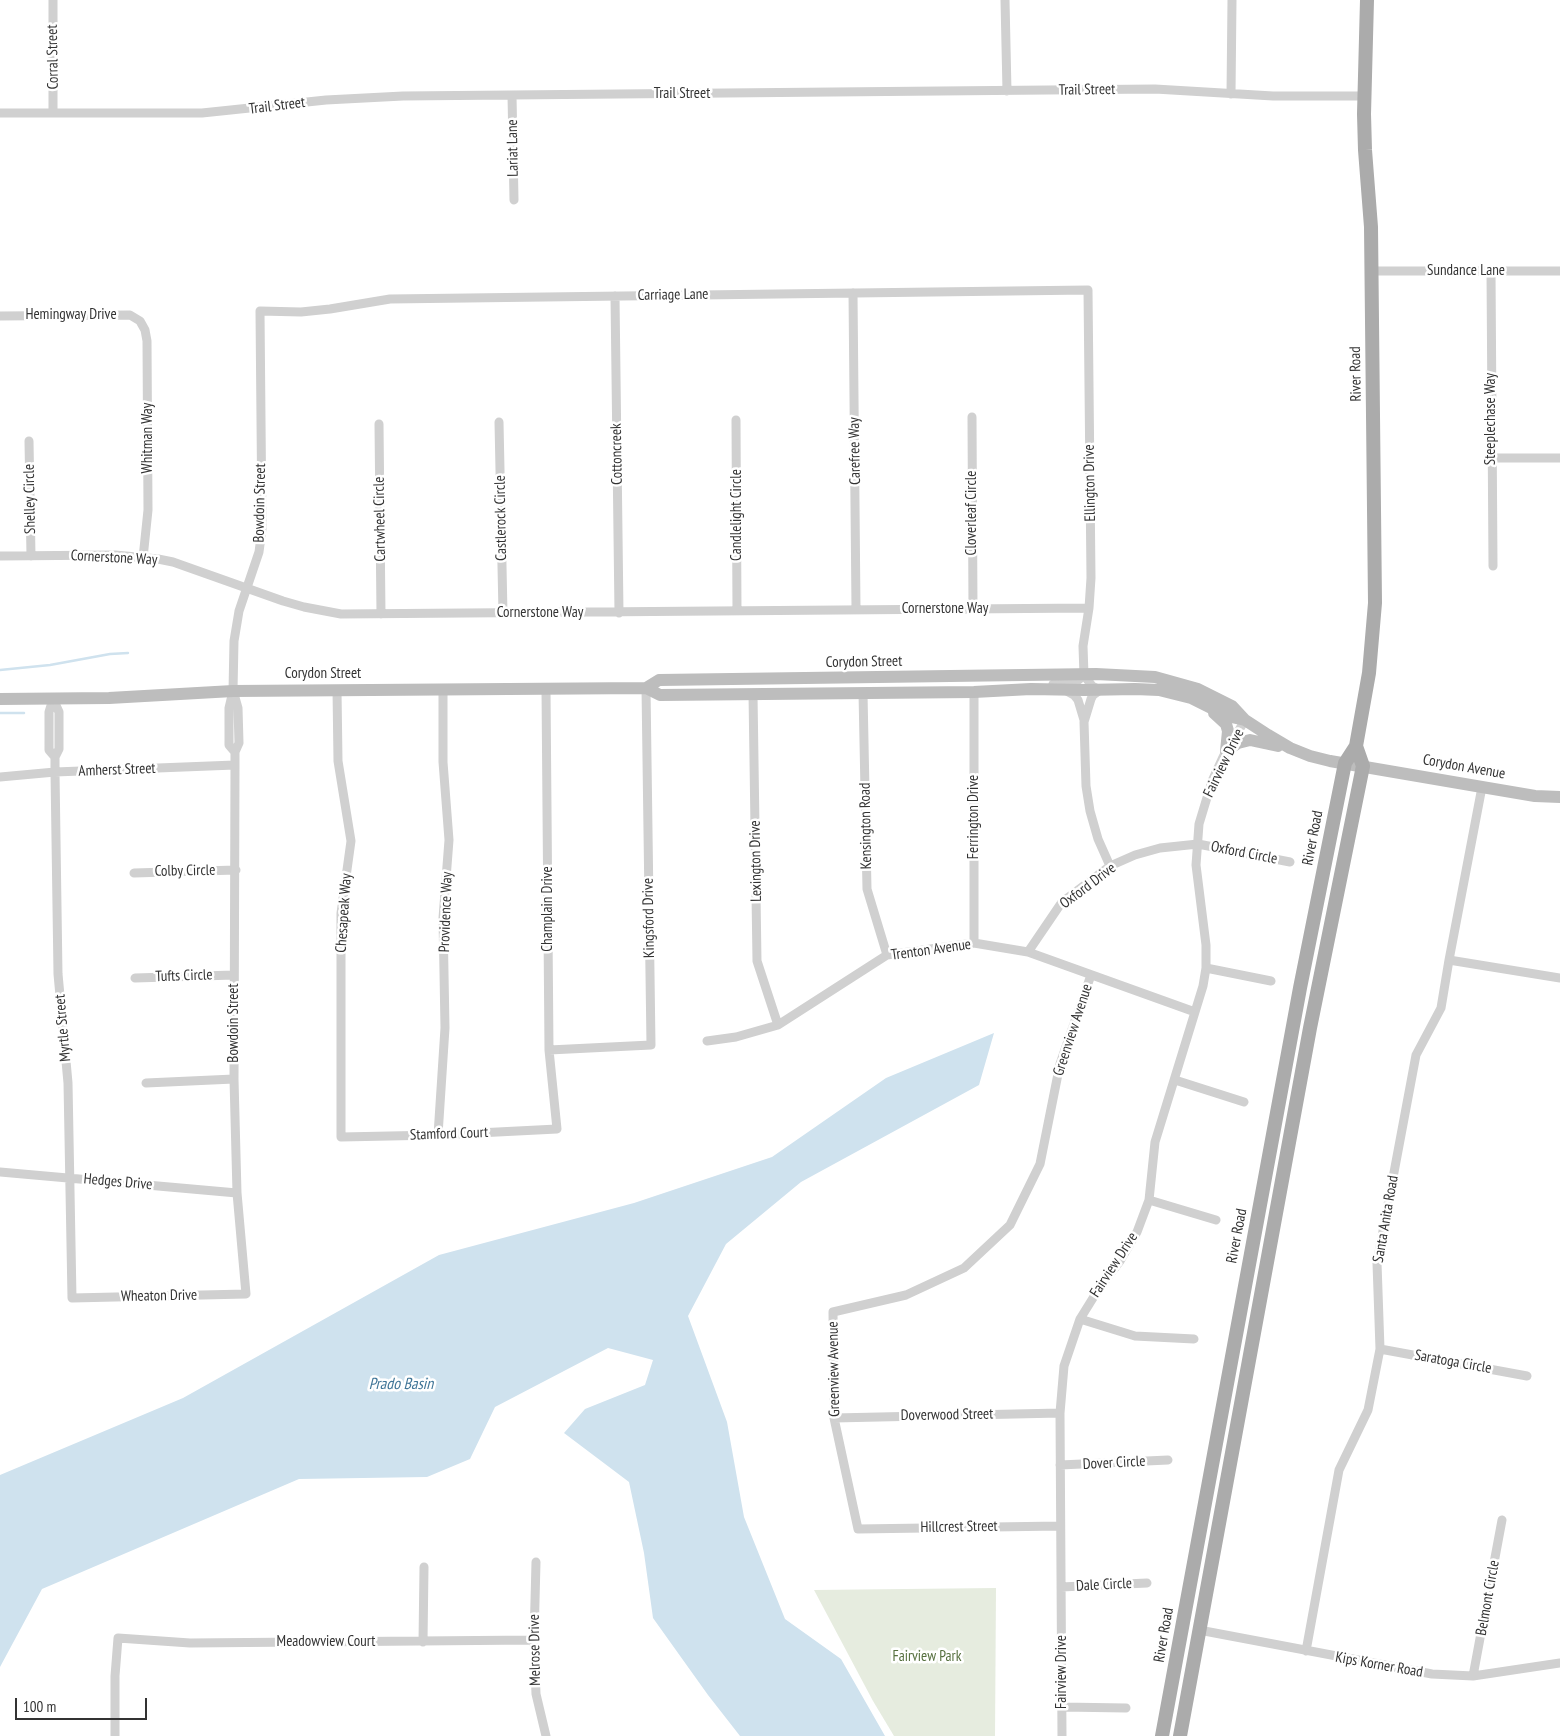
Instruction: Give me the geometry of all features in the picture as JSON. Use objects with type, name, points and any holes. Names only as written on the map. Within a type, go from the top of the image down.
[{"type":"main road","name":"River Road","points":[[1162,1736],[1300,988],[1345,763],[1356,746],[1369,673],[1375,603],[1372,271],[1364,96],[1367,0]]},
{"type":"main road","name":"Corydon Street","points":[[646,688],[659,680],[1084,675],[1155,677],[1198,689],[1232,706],[1245,720],[1290,748],[1310,756],[1363,766]]},
{"type":"main road","name":"Corydon Street","points":[[0,699],[109,698],[233,691],[443,689],[646,688],[660,695],[1135,689],[1159,690],[1191,698],[1227,716],[1245,720]]},
{"type":"main road","points":[[1191,698],[1214,713],[1226,724],[1228,731],[1226,751]]},
{"type":"main road","points":[[1226,751],[1238,743],[1250,740],[1290,748]]},
{"type":"main road","name":"River Road","points":[[1356,746],[1363,766]]},
{"type":"main road","points":[[1180,1736],[1308,1038],[1363,766]]},
{"type":"main road","name":"Corydon Avenue","points":[[1363,766],[1535,796],[1560,797]]},
{"type":"street","name":"Corral Street","points":[[53,0],[53,113]]},
{"type":"street","points":[[1004,0],[1007,91]]},
{"type":"street","points":[[1231,94],[1232,0]]},
{"type":"street","name":"Trail Street","points":[[0,113],[202,113],[373,97],[512,95],[1155,89],[1273,96],[1364,96]]},
{"type":"street","name":"Lariat Lane","points":[[512,95],[514,200]]},
{"type":"street","name":"Sundance Lane","points":[[1372,271],[1560,271]]},
{"type":"street","name":"Steeplechase Way","points":[[1491,271],[1493,566]]},
{"type":"street","name":"Carriage Lane","points":[[260,311],[302,312],[390,299],[1088,290]]},
{"type":"street","name":"Ellington Drive","points":[[1084,675],[1083,646],[1089,608],[1091,578],[1088,290]]},
{"type":"street","name":"Carefree Way","points":[[853,293],[856,609]]},
{"type":"street","name":"Cottoncreek","points":[[615,296],[619,613]]},
{"type":"street","name":"Bowdoin Street","points":[[246,1294],[236,1193],[234,1080],[235,752],[229,745],[229,708],[233,691],[234,642],[239,611],[259,552],[262,529],[260,311]]},
{"type":"street","name":"Hemingway Drive","points":[[0,316],[130,315],[140,321]]},
{"type":"street","name":"Whitman Way","points":[[140,321],[146,330],[147,340],[148,510],[143,558]]},
{"type":"street","name":"Cloverleaf Circle","points":[[972,417],[973,610]]},
{"type":"street","name":"Candlelight Circle","points":[[736,420],[737,611]]},
{"type":"street","name":"Castlerock Circle","points":[[500,422],[503,614]]},
{"type":"street","name":"Cartwheel Circle","points":[[378,424],[381,614]]},
{"type":"street","name":"Shelley Circle","points":[[29,441],[31,556]]},
{"type":"street","points":[[1492,458],[1560,458]]},
{"type":"street","name":"Cornerstone Way","points":[[0,556],[115,555],[173,562],[304,607],[341,614],[1089,608]]},
{"type":"street","points":[[1084,675],[1092,686],[1100,690],[1093,695],[1084,722]]},
{"type":"street","name":"Corydon Street","points":[[1031,689],[1038,684],[1076,682],[1084,675]]},
{"type":"street","name":"Kingsford Drive","points":[[549,1050],[651,1045],[646,688]]},
{"type":"street","name":"Providence Way","points":[[438,1136],[445,1028],[443,918],[449,840],[443,762],[443,689]]},
{"type":"street","name":"Champlain Drive","points":[[546,689],[549,1050],[557,1129]]},
{"type":"street","name":"Chesapeak Way","points":[[338,690],[338,761],[351,841],[341,914],[341,1137]]},
{"type":"street","points":[[1064,690],[1074,695],[1078,700],[1084,722],[1086,786],[1090,811],[1098,839],[1110,866]]},
{"type":"street","name":"Ferrington Drive","points":[[974,692],[974,943]]},
{"type":"street","name":"Kensington Road","points":[[863,693],[867,889],[887,955]]},
{"type":"street","name":"Lexington Drive","points":[[753,694],[757,961],[778,1025]]},
{"type":"street","name":"Myrtle Street","points":[[53,699],[48,712],[49,750],[55,757],[58,974],[68,1083],[72,1298]]},
{"type":"street","name":"Fairview Drive","points":[[1062,1736],[1060,1413],[1064,1366],[1080,1319],[1137,1232],[1149,1200],[1155,1142],[1203,986],[1206,968],[1206,946],[1196,865],[1199,824],[1212,781],[1226,751],[1245,720]]},
{"type":"street","name":"Amherst Street","points":[[0,777],[55,772],[235,766]]},
{"type":"street","name":"Santa Anita Road","points":[[1306,1651],[1339,1470],[1368,1410],[1380,1349],[1377,1263],[1416,1055],[1441,1008],[1482,787]]},
{"type":"street","name":"Oxford Drive","points":[[1028,952],[1062,902],[1110,866],[1135,854],[1160,848],[1198,844]]},
{"type":"street","name":"Oxford Circle","points":[[1198,844],[1290,862]]},
{"type":"street","name":"Colby Circle","points":[[134,872],[236,870]]},
{"type":"street","name":"Trenton Avenue","points":[[707,1041],[736,1037],[778,1025],[887,955],[974,943],[1028,952],[1195,1012]]},
{"type":"street","points":[[1449,960],[1560,978]]},
{"type":"street","points":[[1206,968],[1271,982]]},
{"type":"street","name":"Tufts Circle","points":[[134,978],[234,975]]},
{"type":"street","name":"Greenview Avenue","points":[[858,1529],[834,1418],[833,1312],[906,1295],[964,1268],[1010,1225],[1040,1164],[1060,1064],[1090,975]]},
{"type":"street","points":[[146,1083],[234,1080]]},
{"type":"street","points":[[1175,1080],[1244,1102]]},
{"type":"street","name":"Stamford Court","points":[[341,1137],[438,1136],[557,1129]]},
{"type":"street","name":"Hedges Drive","points":[[0,1172],[236,1193]]},
{"type":"street","points":[[1149,1200],[1216,1220]]},
{"type":"street","name":"Wheaton Drive","points":[[72,1298],[246,1294]]},
{"type":"street","points":[[1080,1319],[1135,1336],[1194,1339]]},
{"type":"street","name":"Saratoga Circle","points":[[1380,1349],[1527,1376]]},
{"type":"street","name":"Doverwood Street","points":[[834,1418],[1060,1413]]},
{"type":"street","name":"Dover Circle","points":[[1060,1465],[1168,1460]]},
{"type":"street","name":"Belmont Circle","points":[[1474,1676],[1502,1520]]},
{"type":"street","name":"Hillcrest Street","points":[[858,1529],[1060,1526]]},
{"type":"street","name":"Melrose Drive","points":[[536,1562],[534,1640],[536,1694],[546,1736]]},
{"type":"street","points":[[423,1642],[424,1567]]},
{"type":"street","name":"Dale Circle","points":[[1061,1587],[1147,1583]]},
{"type":"street","name":"Kips Korner Road","points":[[1199,1630],[1432,1674],[1474,1676],[1560,1663]]},
{"type":"street","name":"Meadowview Court","points":[[115,1736],[114,1676],[118,1638],[190,1643],[534,1640]]},
{"type":"street","points":[[1062,1707],[1126,1708]]},
{"type":"green space","name":"Fairview Park","points":[[996,1588],[995,1736],[894,1736],[873,1701],[814,1590]]},
{"type":"water","name":"Prado Basin","points":[[994,1033],[979,1085],[801,1182],[726,1244],[688,1316],[727,1422],[744,1517],[785,1619],[841,1659],[885,1736],[740,1736],[653,1618],[644,1553],[629,1482],[564,1433],[585,1409],[645,1385],[653,1360],[608,1348],[495,1407],[470,1459],[427,1477],[299,1479],[42,1589],[0,1667],[0,1475],[183,1398],[439,1255],[634,1203],[772,1157],[886,1078]]},
{"type":"waterway","points":[[0,670],[50,665],[110,654],[128,653]]},
{"type":"waterway","points":[[0,713],[24,713]]}]
